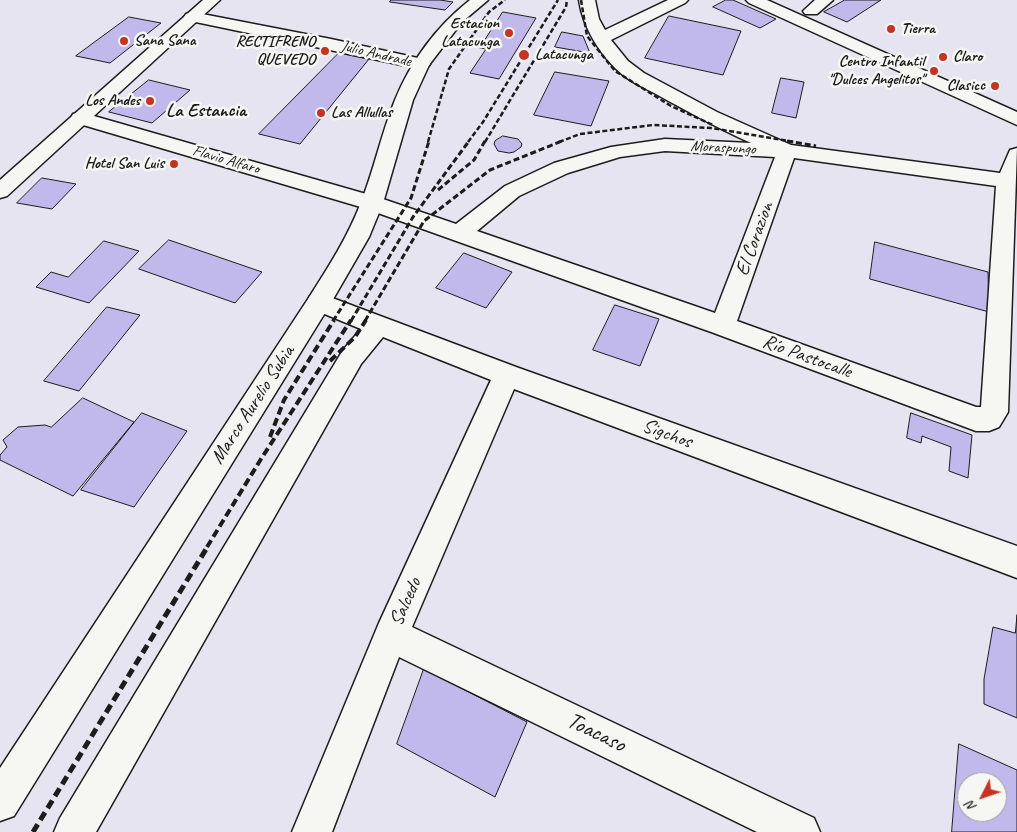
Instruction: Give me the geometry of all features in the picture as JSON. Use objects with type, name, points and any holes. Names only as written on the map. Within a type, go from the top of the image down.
[{"type":"street","name":"Marco Aurelio Subia","points":[[0,802],[319,302],[358,237],[372,203],[404,100],[421,64],[456,19],[480,0]]},
{"type":"street","points":[[587,0],[587,9],[609,52],[630,72],[744,134],[787,152]]},
{"type":"street","points":[[602,38],[680,0]]},
{"type":"street","points":[[754,0],[833,28],[1017,102]]},
{"type":"street","points":[[789,0],[811,11],[833,28],[1017,119]]},
{"type":"street","points":[[811,11],[826,0]]},
{"type":"street","name":"Julio Andrade","points":[[202,6],[267,40],[330,36],[421,64]]},
{"type":"street","points":[[0,191],[202,6]]},
{"type":"street","points":[[267,40],[284,24],[298,22]]},
{"type":"street","name":"Julio Andrade","points":[[310,55],[330,36]]},
{"type":"street","name":"Flavio Alfaro","points":[[80,118],[372,203]]},
{"type":"street","name":"Moraspungo","points":[[459,234],[512,191],[561,168],[618,152],[665,144],[787,152],[1012,187]]},
{"type":"street","name":"El Corazion","points":[[724,326],[787,152]]},
{"type":"street","name":"Río Pastocalle","points":[[372,203],[724,326],[976,419],[989,418],[994,412],[1012,187],[1017,154]]},
{"type":"street","name":"Sigchos","points":[[319,302],[507,375],[1017,562]]},
{"type":"street","points":[[74,832],[352,357],[379,325]]},
{"type":"street","name":"Salcedo","points":[[312,832],[391,635],[507,375]]},
{"type":"street","name":"Toacaso","points":[[391,635],[800,832]]},
{"type":"building","points":[[391,0],[440,0],[453,2],[445,10],[390,2]]},
{"type":"building","points":[[726,0],[733,0],[776,19],[760,28],[713,7]]},
{"type":"building","points":[[845,0],[881,0],[847,22],[824,12]]},
{"type":"building","name":"Estacion Latacunga","points":[[503,12],[536,18],[499,79],[470,73],[486,49],[480,48]]},
{"type":"building","points":[[669,16],[741,31],[723,75],[645,58]]},
{"type":"building","points":[[129,17],[161,23],[110,63],[76,56]]},
{"type":"building","points":[[562,32],[583,36],[590,53],[555,47]]},
{"type":"building","points":[[339,53],[369,59],[300,144],[259,134]]},
{"type":"building","points":[[555,72],[609,81],[591,126],[534,115]]},
{"type":"building","points":[[781,78],[804,82],[796,118],[772,113]]},
{"type":"building","name":"Los Andes","points":[[149,80],[190,90],[152,123],[109,112]]},
{"type":"building","points":[[503,136],[518,139],[522,144],[521,147],[509,153],[498,151],[494,144],[495,141]]},
{"type":"building","points":[[42,178],[76,184],[52,209],[17,203]]},
{"type":"building","points":[[169,240],[262,272],[235,303],[139,269]]},
{"type":"building","points":[[104,241],[139,251],[89,303],[36,287],[51,272],[68,277]]},
{"type":"building","points":[[875,242],[988,272],[989,312],[870,279]]},
{"type":"building","points":[[464,253],[512,272],[486,308],[436,288]]},
{"type":"building","points":[[615,305],[659,319],[640,366],[593,350]]},
{"type":"building","points":[[107,307],[140,315],[79,391],[44,381]]},
{"type":"building","points":[[83,398],[134,422],[73,496],[0,460],[0,455],[7,447],[3,440],[18,427],[45,425],[51,427]]},
{"type":"building","points":[[142,413],[187,431],[134,507],[81,490]]},
{"type":"building","points":[[911,413],[972,435],[968,478],[949,471],[951,447],[922,436],[921,443],[907,438]]},
{"type":"building","points":[[1017,615],[1017,718],[984,704],[984,679],[993,627],[1015,633]]},
{"type":"building","points":[[424,669],[527,722],[495,797],[397,744]]},
{"type":"building","points":[[959,744],[1017,770],[1017,832],[952,832]]},
{"type":"railway","points":[[428,142],[449,69],[489,12],[505,0]]},
{"type":"railway","points":[[468,142],[483,122],[558,0]]},
{"type":"railway","points":[[485,142],[566,7],[567,0]]},
{"type":"railway","points":[[581,0],[587,36],[615,71],[671,106],[713,125]]},
{"type":"railway","points":[[559,142],[580,134],[653,125],[711,128],[795,142]]},
{"type":"railway","points":[[333,321],[411,198],[429,141]]},
{"type":"railway","points":[[351,321],[413,217],[469,141]]},
{"type":"railway","points":[[438,190],[474,160],[485,141]]},
{"type":"railway","points":[[365,321],[424,221],[490,170],[562,141]]},
{"type":"railway","points":[[787,141],[816,146]]},
{"type":"railway","points":[[270,437],[284,400],[334,320]]},
{"type":"railway","points":[[207,547],[261,459],[351,320]]},
{"type":"railway","points":[[330,361],[355,337],[366,320]]},
{"type":"railway","points":[[33,832],[208,546]]},
{"type":"place","name":"Tierra","points":[[891,29]]},
{"type":"place","name":"Estacion Latacunga","points":[[509,33]]},
{"type":"place","name":"Sana Sana","points":[[124,41]]},
{"type":"place","name":"RECTIFRENO QUEVEDO","points":[[325,51]]},
{"type":"place","name":"Latacunga","points":[[524,55]]},
{"type":"place","name":"Claro","points":[[943,57]]},
{"type":"place","name":"Centro Infantil \"Dulces Angelitos\"","points":[[934,71]]},
{"type":"place","name":"Clasicc","points":[[995,86]]},
{"type":"place","name":"Los Andes","points":[[150,101]]},
{"type":"place","name":"Las Allullas","points":[[321,113]]},
{"type":"place","name":"Hotel San Luis","points":[[174,164]]},
{"type":"district","name":"La Estancia","points":[[206,111]]}]
